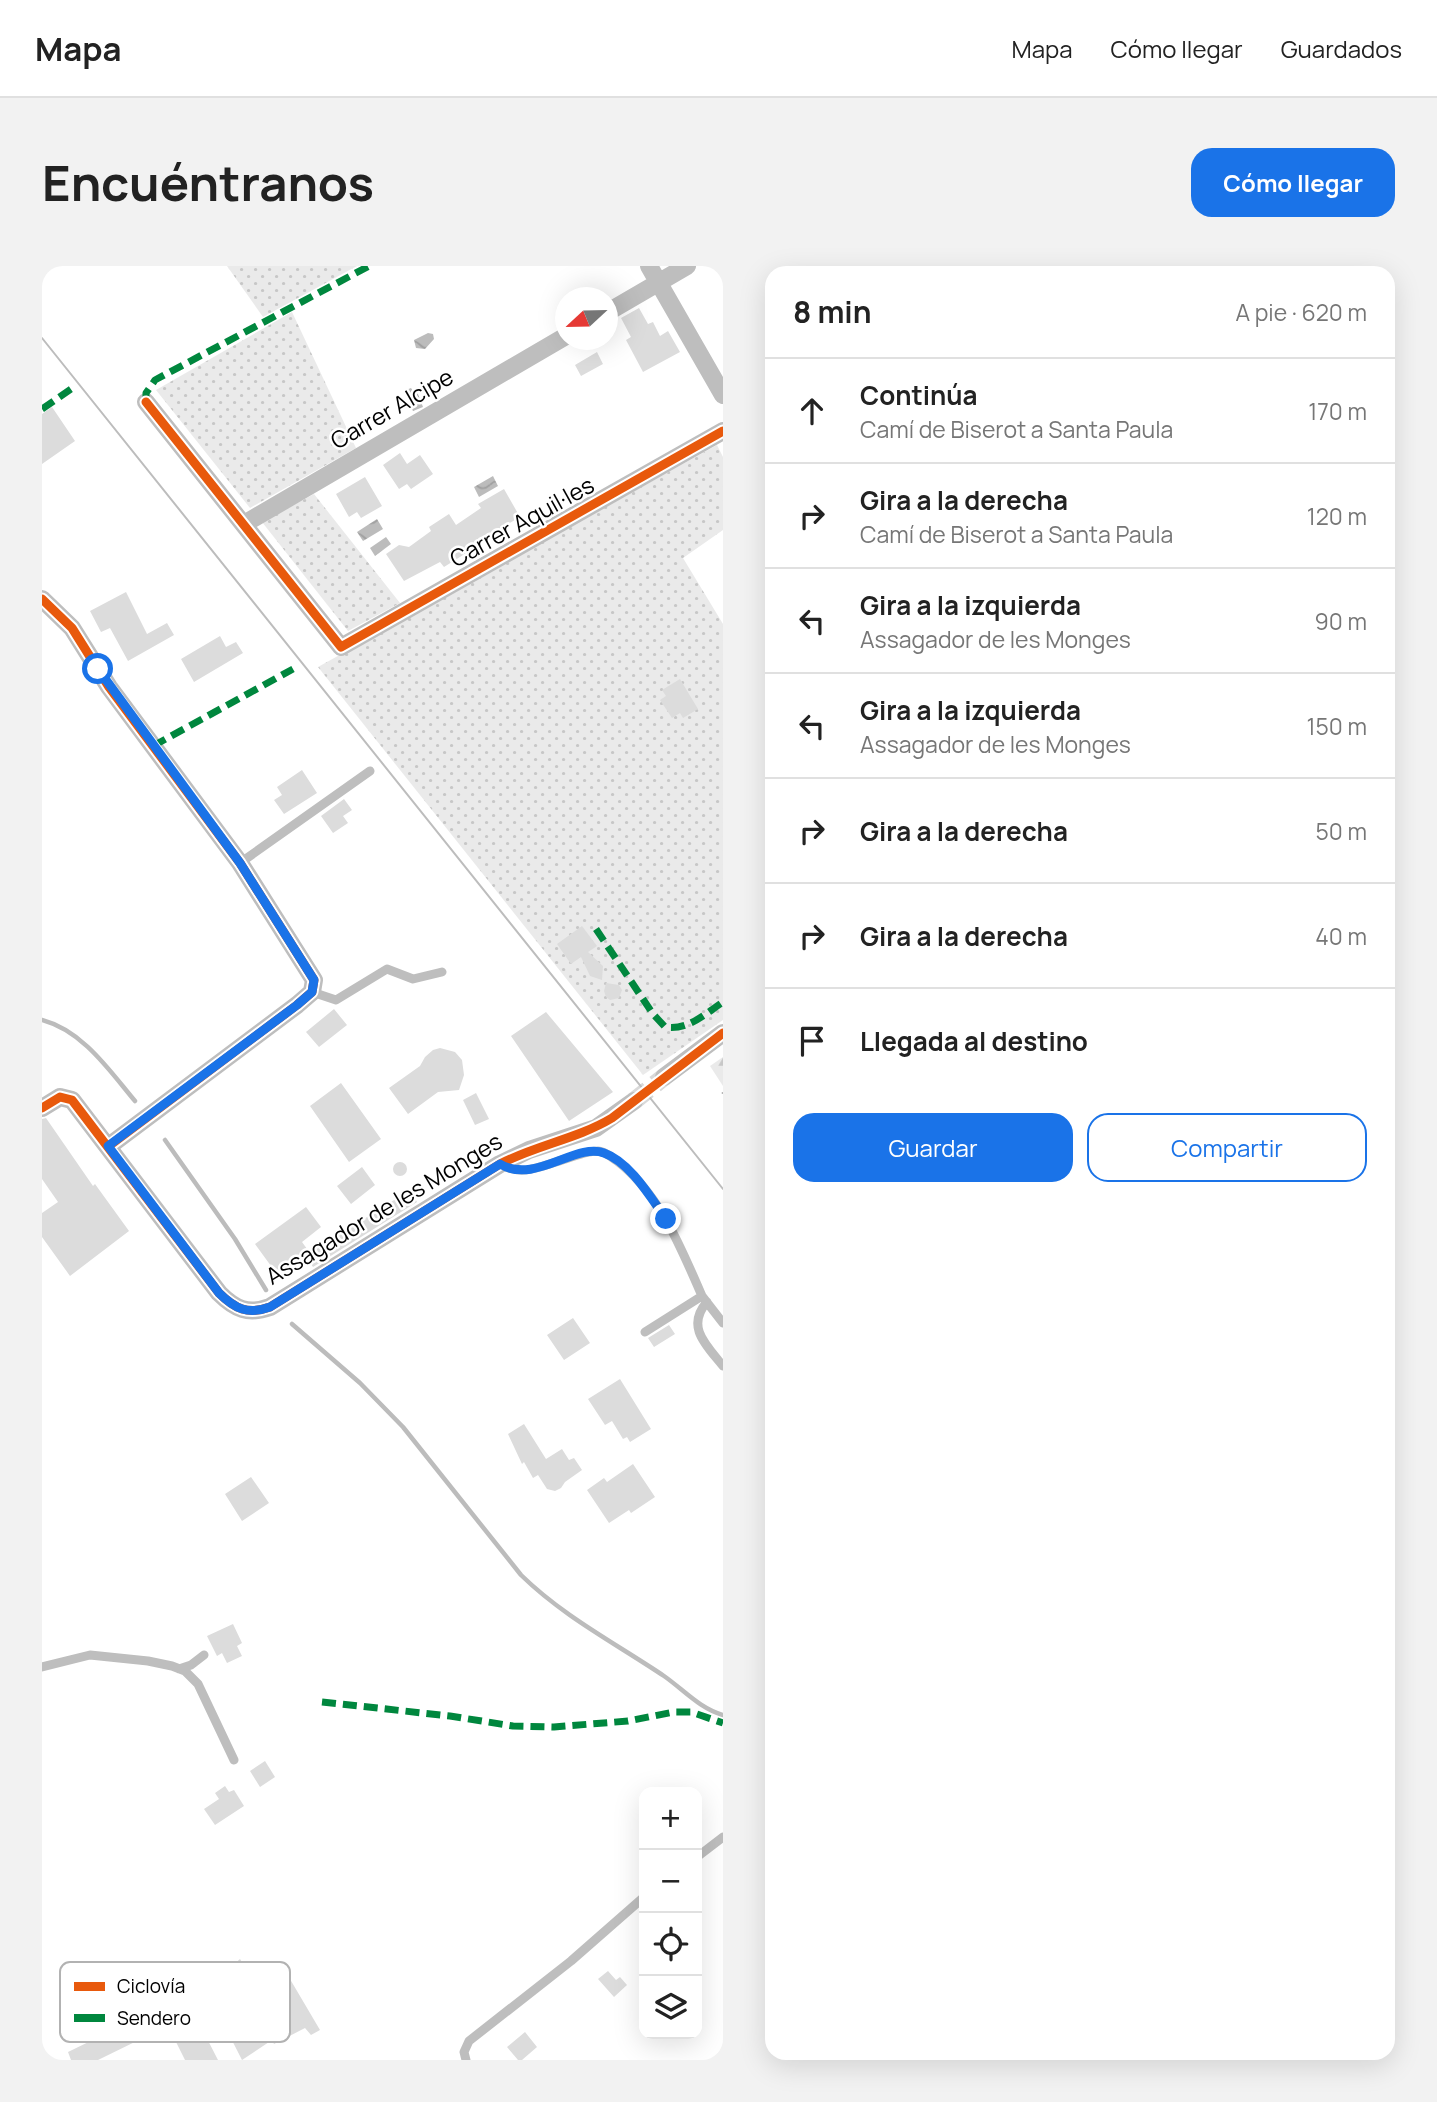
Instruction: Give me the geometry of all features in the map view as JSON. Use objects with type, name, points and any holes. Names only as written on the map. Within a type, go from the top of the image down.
[{"type":"street","points":[[649,266],[723,395]]},
{"type":"street","points":[[618,306],[687,266]]},
{"type":"street","name":"Carrer Alcipe","points":[[244,524],[555,342]]},
{"type":"street","points":[[146,402],[244,524]]},
{"type":"street","name":"Carrer Aquil·les","points":[[244,524],[341,647],[723,431]]},
{"type":"street","points":[[42,599],[72,628],[109,687],[240,863],[314,980],[312,992],[108,1146]]},
{"type":"street","points":[[664,1077],[723,1034]]},
{"type":"street","name":"Assagador de les Monges","points":[[42,1108],[60,1097],[72,1100],[219,1293],[240,1310],[253,1311],[270,1307],[500,1164],[529,1150],[596,1128],[634,1101]]},
{"type":"lane","points":[[240,863],[370,771]]},
{"type":"lane","points":[[312,992],[336,1000],[387,969],[413,979],[442,972]]},
{"type":"lane","points":[[500,1164],[509,1170],[523,1171],[584,1154],[598,1151],[606,1153],[630,1171],[666,1219],[705,1299],[723,1323]]},
{"type":"lane","points":[[645,1332],[705,1299]]},
{"type":"lane","points":[[705,1299],[697,1329],[723,1366]]},
{"type":"lane","points":[[42,1667],[90,1655],[148,1661],[185,1671],[198,1684],[234,1759]]},
{"type":"lane","points":[[179,1669],[191,1665],[204,1655]]},
{"type":"lane","points":[[702,1853],[723,1837]]},
{"type":"lane","points":[[466,2060],[464,2052],[469,2041],[571,1961],[639,1901]]},
{"type":"path","points":[[723,1092],[723,1097]]},
{"type":"green space","points":[[227,266],[357,266],[263,317]]},
{"type":"green space","points":[[292,312],[356,448],[250,508],[156,390]]},
{"type":"green space","points":[[717,445],[723,457],[723,530],[683,558],[723,624],[723,1020],[643,1075],[318,667]]},
{"type":"green space","points":[[314,494],[400,603],[348,631],[262,522]]},
{"type":"green space","points":[[723,1057],[723,1086],[710,1066]]},
{"type":"water","points":[[428,333],[433,334],[434,339],[425,349],[416,348],[414,340]]},
{"type":"water","points":[[411,388],[413,391],[416,389],[423,407],[413,411],[405,394],[408,393],[406,390]]},
{"type":"water","points":[[493,476],[498,486],[479,497],[474,487]]},
{"type":"water","points":[[377,519],[383,529],[363,541],[357,532]]},
{"type":"water","points":[[386,537],[391,544],[375,556],[370,548]]},
{"type":"building","points":[[639,308],[648,324],[653,322],[660,336],[668,331],[680,352],[643,372],[626,340],[631,337],[621,318]]},
{"type":"building","points":[[597,352],[603,364],[581,376],[575,365]]},
{"type":"building","points":[[52,407],[75,441],[42,464],[42,414]]},
{"type":"building","points":[[400,453],[407,464],[420,455],[433,474],[411,489],[407,484],[399,489],[383,465]]},
{"type":"building","points":[[365,477],[382,506],[361,518],[357,512],[349,517],[336,494]]},
{"type":"building","points":[[504,489],[520,517],[477,542],[479,545],[444,567],[440,562],[404,581],[386,554],[399,545],[409,547],[431,531],[429,527],[449,514],[456,525],[481,508],[478,504]]},
{"type":"building","points":[[126,592],[147,634],[167,623],[174,635],[128,661],[110,628],[101,632],[90,611]]},
{"type":"building","points":[[220,636],[226,647],[236,642],[243,653],[194,682],[181,659]]},
{"type":"building","points":[[680,679],[698,709],[683,718],[680,713],[672,718],[660,700],[666,696],[662,690]]},
{"type":"building","points":[[302,770],[317,793],[284,814],[274,800],[282,795],[277,787]]},
{"type":"building","points":[[344,799],[352,810],[343,816],[348,823],[333,833],[321,816]]},
{"type":"building","points":[[582,926],[597,946],[588,952],[603,966],[602,980],[590,976],[581,957],[571,964],[557,944]]},
{"type":"building","points":[[606,983],[619,985],[622,990],[619,998],[610,1000],[606,997]]},
{"type":"building","points":[[334,1009],[347,1025],[319,1047],[306,1032]]},
{"type":"building","points":[[546,1012],[613,1092],[569,1121],[511,1036]]},
{"type":"building","points":[[440,1048],[455,1052],[462,1060],[464,1075],[459,1090],[438,1092],[408,1114],[389,1088],[420,1066],[433,1050]]},
{"type":"building","points":[[341,1083],[381,1139],[349,1162],[310,1106]]},
{"type":"building","points":[[476,1093],[489,1119],[475,1125],[463,1100]]},
{"type":"building","points":[[46,1118],[93,1186],[95,1184],[129,1231],[70,1276],[42,1237],[42,1213],[58,1202],[42,1179],[42,1119]]},
{"type":"building","points":[[400,1162],[405,1164],[405,1174],[400,1176],[395,1174],[393,1169],[395,1164]]},
{"type":"building","points":[[362,1167],[375,1185],[351,1204],[337,1186]]},
{"type":"building","points":[[410,1190],[417,1202],[313,1267],[306,1257],[279,1277],[255,1244],[306,1207],[321,1227],[302,1242],[310,1253]]},
{"type":"building","points":[[573,1318],[590,1343],[564,1360],[547,1335]]},
{"type":"building","points":[[669,1325],[675,1334],[654,1347],[648,1338]]},
{"type":"building","points":[[620,1379],[651,1429],[630,1442],[627,1437],[623,1439],[612,1421],[605,1425],[588,1399]]},
{"type":"building","points":[[524,1424],[546,1459],[562,1449],[569,1460],[574,1458],[582,1470],[555,1491],[547,1489],[538,1475],[533,1478],[524,1462],[522,1464],[508,1434]]},
{"type":"building","points":[[633,1464],[655,1497],[631,1513],[629,1510],[609,1523],[587,1490],[604,1478],[607,1482]]},
{"type":"building","points":[[251,1477],[269,1503],[242,1521],[225,1494]]},
{"type":"building","points":[[233,1624],[242,1643],[237,1646],[242,1656],[227,1663],[222,1653],[217,1656],[207,1636]]},
{"type":"building","points":[[265,1761],[275,1777],[260,1787],[250,1771]]},
{"type":"building","points":[[225,1786],[229,1792],[234,1790],[244,1806],[215,1825],[204,1809],[219,1799],[215,1793]]},
{"type":"building","points":[[608,1971],[616,1980],[620,1977],[627,1985],[614,1997],[598,1979]]},
{"type":"building","points":[[290,1979],[320,2030],[311,2035],[305,2028],[290,2036]]},
{"type":"building","points":[[525,2032],[537,2047],[522,2060],[518,2060],[507,2047]]},
{"type":"building","points":[[89,2042],[135,2042],[98,2060],[71,2060],[68,2052]]},
{"type":"building","points":[[176,2042],[209,2042],[218,2060],[185,2060]]},
{"type":"building","points":[[233,2042],[269,2042],[242,2060]]},
{"type":"waterway","points":[[42,1020],[57,1025],[83,1042],[135,1101]]},
{"type":"waterway","points":[[165,1140],[235,1239],[266,1290]]},
{"type":"waterway","points":[[292,1324],[360,1383],[403,1427],[521,1575],[537,1590],[572,1617],[664,1676],[699,1703],[723,1715]]},
{"type":"tunnel","points":[[634,1101],[664,1077]]},
{"type":"tram line","points":[[42,338],[723,1189]]},
{"type":"marked path","points":[[146,402],[146,393],[155,380],[369,266]]},
{"type":"marked path","points":[[42,409],[74,387]]},
{"type":"marked path","points":[[153,746],[293,669]]},
{"type":"marked path","points":[[596,929],[653,1014],[665,1027],[688,1024],[723,1002]]},
{"type":"marked path","points":[[322,1702],[513,1726],[554,1727],[628,1721],[674,1712],[691,1712],[723,1723]]},
{"type":"cycle path","points":[[146,402],[341,647],[723,431]]},
{"type":"cycle path","points":[[42,599],[72,628],[109,687],[240,863],[314,980],[312,992],[297,1005],[109,1146]]},
{"type":"cycle path","points":[[42,1108],[60,1097],[72,1100],[219,1293],[236,1307],[255,1310],[270,1307],[500,1164],[612,1118],[723,1033]]},
{"type":"route","points":[[98,669],[240,863],[314,980],[312,992],[297,1005],[108,1146],[229,1303],[240,1310],[253,1311],[270,1307],[500,1164],[509,1170],[523,1171],[584,1154],[598,1151],[606,1153],[630,1171],[666,1219]]}]
